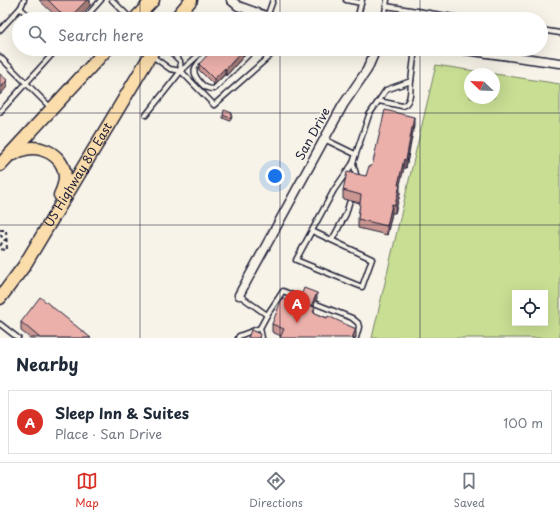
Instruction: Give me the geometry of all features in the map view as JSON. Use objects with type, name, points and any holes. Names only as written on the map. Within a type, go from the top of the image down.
[{"type":"main road","points":[[142,12],[154,0]]},
{"type":"main road","points":[[181,12],[192,0]]},
{"type":"main road","points":[[2,161],[101,56]]},
{"type":"main road","name":"US Highway 80 East","points":[[0,298],[24,266],[150,56]]},
{"type":"main road","points":[[2,161],[31,147],[49,152],[61,162],[65,175],[65,183],[51,220]]},
{"type":"street","points":[[231,0],[238,6],[253,12]]},
{"type":"street","name":"San Drive","points":[[239,295],[342,105],[368,70],[373,56]]},
{"type":"street","points":[[509,56],[560,63]]},
{"type":"lane","points":[[16,12],[24,0]]},
{"type":"lane","points":[[90,12],[101,0]]},
{"type":"lane","points":[[112,0],[124,12]]},
{"type":"lane","points":[[271,12],[273,0]]},
{"type":"lane","points":[[349,0],[362,2],[359,12]]},
{"type":"lane","points":[[385,12],[387,0]]},
{"type":"lane","points":[[386,6],[423,12]]},
{"type":"lane","points":[[20,8],[24,12]]},
{"type":"lane","points":[[0,30],[12,17]]},
{"type":"lane","points":[[548,31],[560,32]]},
{"type":"lane","points":[[0,56],[52,109]]},
{"type":"lane","points":[[0,112],[51,56]]},
{"type":"lane","points":[[156,56],[170,69],[182,71]]},
{"type":"lane","points":[[175,56],[180,61],[182,71],[214,105],[271,56]]},
{"type":"lane","points":[[146,115],[182,71],[198,56]]},
{"type":"lane","points":[[202,56],[194,71],[194,76],[208,89],[214,89],[247,56]]},
{"type":"lane","points":[[379,101],[402,106],[406,105],[408,101],[414,56]]},
{"type":"lane","points":[[312,231],[372,258],[362,286],[296,260],[334,190],[353,162],[370,115],[386,90],[411,80]]},
{"type":"lane","points":[[324,139],[355,154]]},
{"type":"lane","points":[[353,162],[356,174],[354,182]]},
{"type":"lane","points":[[332,240],[346,214],[350,200]]},
{"type":"lane","points":[[238,338],[239,336],[260,328],[282,291],[302,299]]},
{"type":"lane","points":[[239,295],[268,315]]},
{"type":"lane","points":[[314,304],[355,320],[359,327],[356,338]]},
{"type":"lane","points":[[0,324],[18,338]]},
{"type":"lane","points":[[260,328],[262,338]]},
{"type":"path","points":[[0,230],[6,230],[5,240],[7,250],[0,249]]},
{"type":"path","points":[[0,234],[5,240]]},
{"type":"path","points":[[0,246],[5,240]]},
{"type":"green space","points":[[436,65],[464,69],[464,104],[500,104],[500,75],[560,84],[560,338],[372,338]]},
{"type":"building","points":[[48,0],[87,0],[75,12],[60,12]]},
{"type":"building","points":[[206,56],[238,56],[226,69],[225,68],[214,79],[199,64]]},
{"type":"building","points":[[0,74],[7,80],[0,89]]},
{"type":"building","points":[[224,110],[232,113],[230,118],[223,115]]},
{"type":"building","points":[[385,110],[414,117],[406,160],[404,159],[398,185],[400,185],[395,205],[392,204],[387,226],[358,219],[361,195],[343,190],[347,172],[366,176],[369,166],[372,166]]},
{"type":"building","points":[[304,288],[317,293],[311,306],[299,301]]},
{"type":"building","points":[[40,297],[91,338],[40,338],[21,322]]},
{"type":"building","points":[[282,298],[291,303],[292,299],[310,305],[315,308],[313,312],[327,318],[328,316],[356,329],[352,338],[280,338],[284,329],[272,324]]},
{"type":"building","points":[[251,330],[260,334],[259,338],[248,338]]},
{"type":"place","name":"Sleep Inn & Suites","points":[[297,323]]}]
